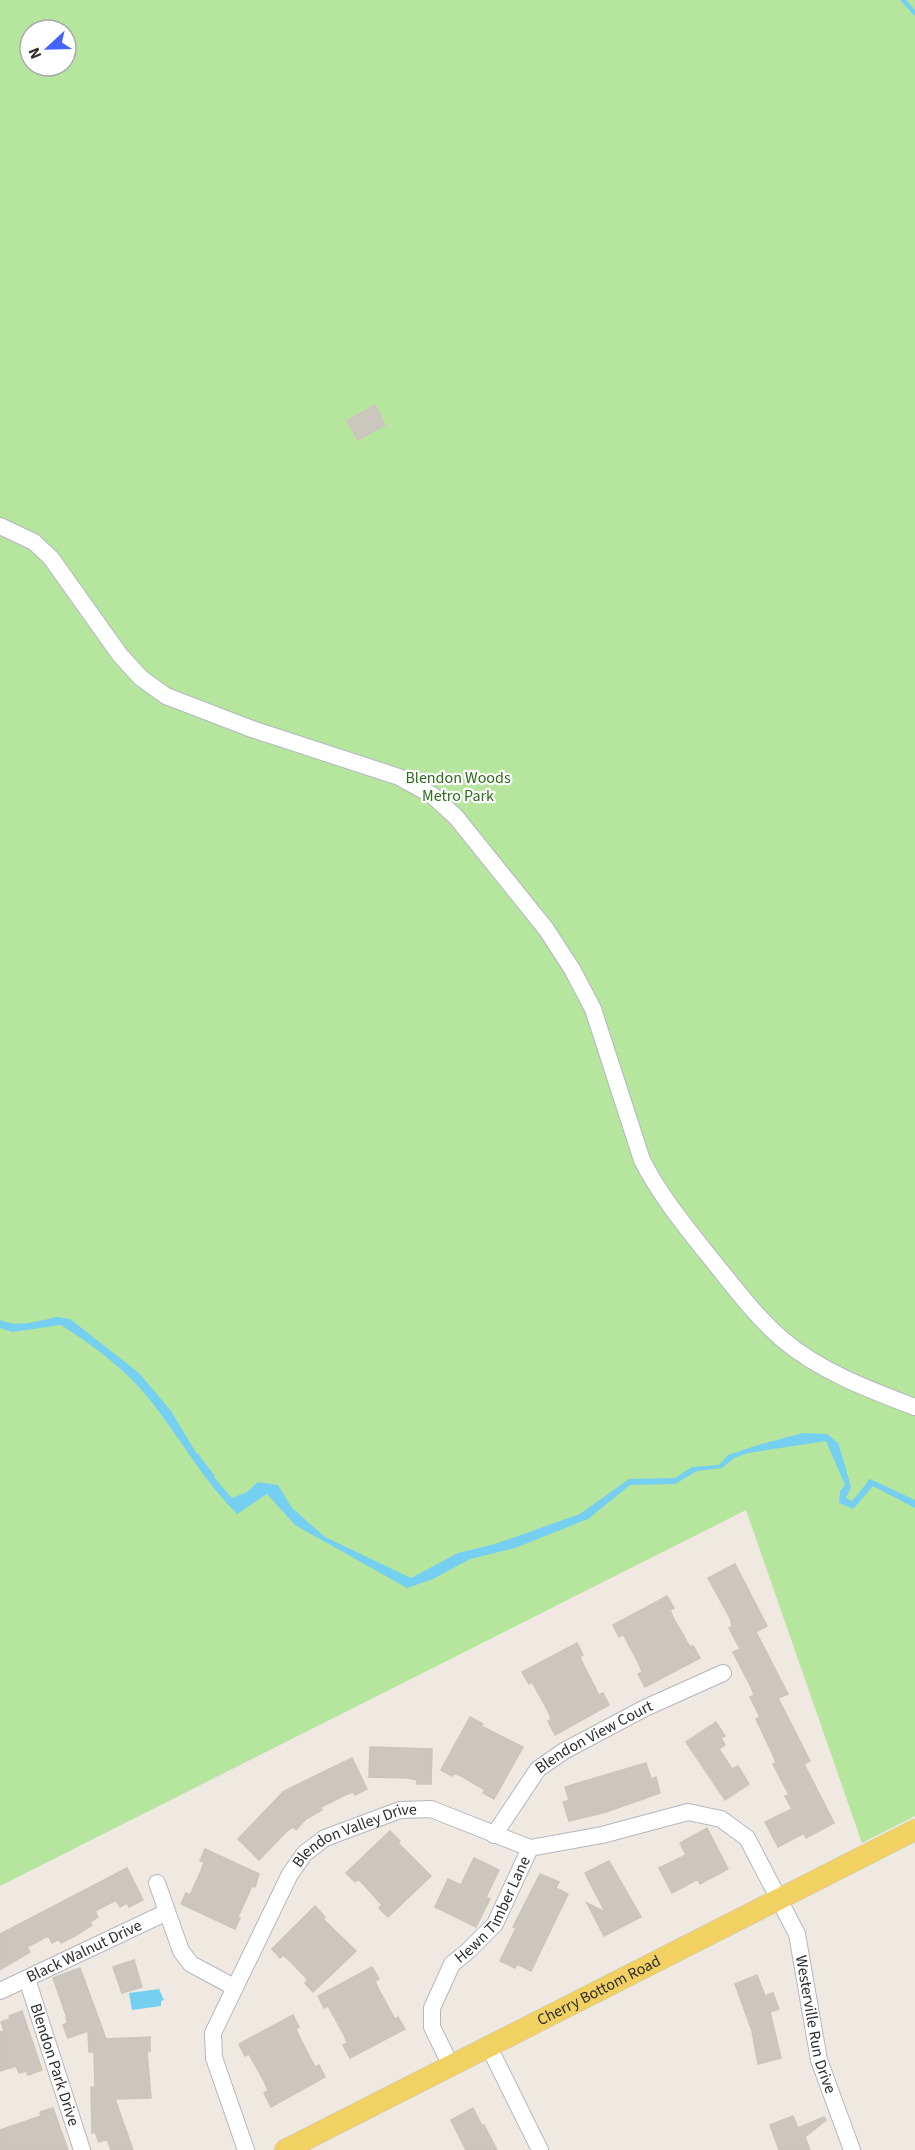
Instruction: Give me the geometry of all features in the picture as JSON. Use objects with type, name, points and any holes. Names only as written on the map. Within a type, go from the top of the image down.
[{"type":"main road","name":"Cherry Bottom Road","points":[[285,2150],[915,1830]]},
{"type":"street","points":[[0,525],[34,542],[51,558],[120,655],[141,678],[166,696],[241,725],[399,777],[432,795],[456,817],[546,929],[572,969],[593,1009],[642,1160],[650,1177],[689,1230],[757,1314],[783,1340],[818,1364],[915,1407]]},
{"type":"street","name":"Blendon View Court","points":[[494,1835],[538,1769],[564,1751],[645,1708],[723,1673]]},
{"type":"street","name":"Blendon Valley Drive","points":[[246,2150],[214,2058],[213,2033],[290,1874],[305,1853],[326,1838],[400,1810],[431,1809],[530,1848]]},
{"type":"street","points":[[530,1848],[602,1835],[688,1812],[721,1819],[747,1838],[779,1899]]},
{"type":"street","name":"Hewn Timber Lane","points":[[451,2066],[432,2027],[432,2008],[452,1964],[495,1923],[530,1848]]},
{"type":"street","points":[[157,1883],[181,1951],[191,1964],[234,1987]]},
{"type":"street","name":"Westerville Run Drive","points":[[779,1899],[797,1934],[819,2060],[852,2150]]},
{"type":"street","name":"Black Walnut Drive","points":[[0,1991],[167,1912]]},
{"type":"street","name":"Blendon Park Drive","points":[[27,1979],[82,2150]]},
{"type":"street","points":[[489,2047],[540,2150]]},
{"type":"green space","name":"Blendon Woods Metro Park","points":[[0,0],[915,0],[915,1816],[862,1843],[746,1510],[0,1886]]},
{"type":"water","points":[[57,1317],[70,1319],[139,1373],[171,1411],[204,1466],[232,1498],[247,1492],[258,1482],[278,1485],[292,1508],[325,1537],[411,1578],[458,1553],[495,1544],[580,1514],[629,1479],[675,1478],[692,1467],[719,1465],[728,1455],[803,1433],[827,1434],[838,1443],[851,1487],[846,1498],[852,1501],[870,1479],[915,1500],[915,1508],[873,1486],[853,1509],[839,1503],[840,1491],[845,1485],[826,1441],[748,1453],[734,1458],[722,1468],[697,1471],[675,1484],[630,1485],[588,1519],[515,1548],[470,1559],[433,1579],[407,1588],[295,1525],[267,1494],[237,1514],[205,1476],[147,1396],[125,1372],[101,1352],[61,1325],[12,1332],[0,1328],[0,1320],[21,1324]]},
{"type":"water","points":[[159,1989],[164,2000],[161,2001],[161,2006],[132,2010],[129,1993]]},
{"type":"building","points":[[375,405],[385,425],[358,440],[347,421]]},
{"type":"building","points":[[735,1564],[767,1626],[756,1632],[788,1694],[778,1698],[810,1761],[804,1764],[834,1823],[806,1838],[804,1833],[778,1847],[765,1822],[792,1809],[785,1796],[789,1795],[773,1764],[776,1763],[773,1755],[756,1719],[760,1717],[750,1697],[754,1695],[751,1687],[733,1652],[740,1649],[729,1628],[732,1626],[730,1618],[708,1578]]},
{"type":"building","points":[[667,1596],[674,1608],[670,1610],[674,1619],[690,1647],[693,1646],[700,1658],[645,1687],[638,1674],[642,1672],[639,1664],[623,1634],[619,1637],[613,1625]]},
{"type":"building","points":[[577,1643],[583,1655],[580,1657],[584,1666],[599,1695],[603,1693],[609,1705],[555,1735],[548,1721],[551,1719],[548,1711],[532,1682],[529,1684],[522,1672]]},
{"type":"building","points":[[470,1717],[483,1724],[481,1726],[523,1747],[494,1799],[483,1793],[485,1790],[463,1777],[454,1773],[452,1776],[441,1770]]},
{"type":"building","points":[[716,1722],[725,1736],[721,1738],[725,1745],[719,1749],[732,1769],[738,1766],[749,1784],[725,1800],[686,1742]]},
{"type":"building","points":[[370,1747],[432,1749],[431,1784],[417,1784],[417,1780],[408,1778],[369,1777]]},
{"type":"building","points":[[352,1758],[367,1789],[355,1795],[353,1792],[345,1795],[321,1807],[322,1810],[306,1819],[296,1830],[293,1827],[286,1832],[259,1860],[238,1839],[284,1791]]},
{"type":"building","points":[[646,1763],[651,1779],[656,1777],[660,1793],[606,1812],[569,1821],[563,1802],[569,1800],[565,1787]]},
{"type":"building","points":[[707,1828],[728,1869],[700,1884],[698,1879],[672,1893],[659,1868],[686,1855],[680,1843]]},
{"type":"building","points":[[390,1831],[400,1841],[398,1843],[431,1876],[388,1917],[379,1908],[382,1905],[365,1886],[358,1879],[355,1882],[346,1873]]},
{"type":"building","points":[[205,1849],[259,1874],[255,1887],[252,1886],[238,1917],[240,1918],[235,1929],[181,1904],[186,1893],[190,1895],[201,1871],[204,1862],[200,1861]]},
{"type":"building","points":[[474,1858],[499,1870],[486,1897],[490,1899],[476,1927],[435,1907],[448,1879],[461,1885]]},
{"type":"building","points":[[609,1861],[641,1917],[604,1936],[587,1903],[605,1912],[585,1873]]},
{"type":"building","points":[[127,1868],[143,1900],[129,1907],[127,1903],[120,1907],[116,1900],[95,1911],[98,1917],[90,1922],[92,1925],[75,1936],[61,1943],[59,1939],[52,1943],[48,1936],[27,1947],[30,1952],[0,1970],[0,1934]]},
{"type":"building","points":[[540,1874],[559,1882],[556,1888],[568,1894],[531,1971],[517,1964],[515,1968],[500,1961],[516,1928],[513,1927]]},
{"type":"building","points":[[315,1906],[325,1917],[323,1919],[356,1951],[313,1992],[305,1983],[308,1980],[290,1961],[283,1955],[280,1958],[272,1949]]},
{"type":"building","points":[[134,1960],[142,1987],[122,1993],[113,1967]]},
{"type":"building","points":[[372,1967],[379,1979],[375,1981],[379,1990],[395,2019],[398,2017],[405,2029],[350,2058],[343,2045],[347,2043],[344,2035],[328,2006],[324,2008],[318,1996]]},
{"type":"building","points":[[80,1968],[106,2039],[150,2037],[150,2051],[147,2052],[151,2098],[115,2099],[133,2150],[111,2150],[107,2139],[99,2142],[95,2132],[92,2133],[91,2087],[95,2087],[94,2052],[89,2052],[88,2031],[68,2038],[63,2025],[67,2023],[66,2015],[53,1978]]},
{"type":"building","points":[[757,1975],[765,1996],[773,1993],[779,2009],[770,2012],[781,2058],[758,2064],[752,2031],[735,1984]]},
{"type":"building","points":[[22,2011],[42,2070],[28,2075],[26,2071],[19,2073],[16,2066],[0,2071],[0,2032],[4,2031],[1,2022]]},
{"type":"building","points":[[293,2015],[299,2027],[296,2029],[300,2038],[315,2067],[319,2065],[325,2077],[271,2107],[264,2093],[268,2091],[265,2083],[249,2054],[245,2056],[239,2044]]},
{"type":"building","points":[[53,2108],[68,2150],[0,2150],[0,2130],[41,2116],[40,2112]]},
{"type":"building","points":[[473,2108],[497,2150],[466,2150],[451,2120]]},
{"type":"building","points":[[793,2116],[798,2128],[824,2117],[826,2120],[805,2137],[810,2150],[779,2150],[770,2125]]},
{"type":"waterway","points":[[903,0],[915,13]]},
{"type":"waterway","points":[[197,1456],[212,1476]]}]
